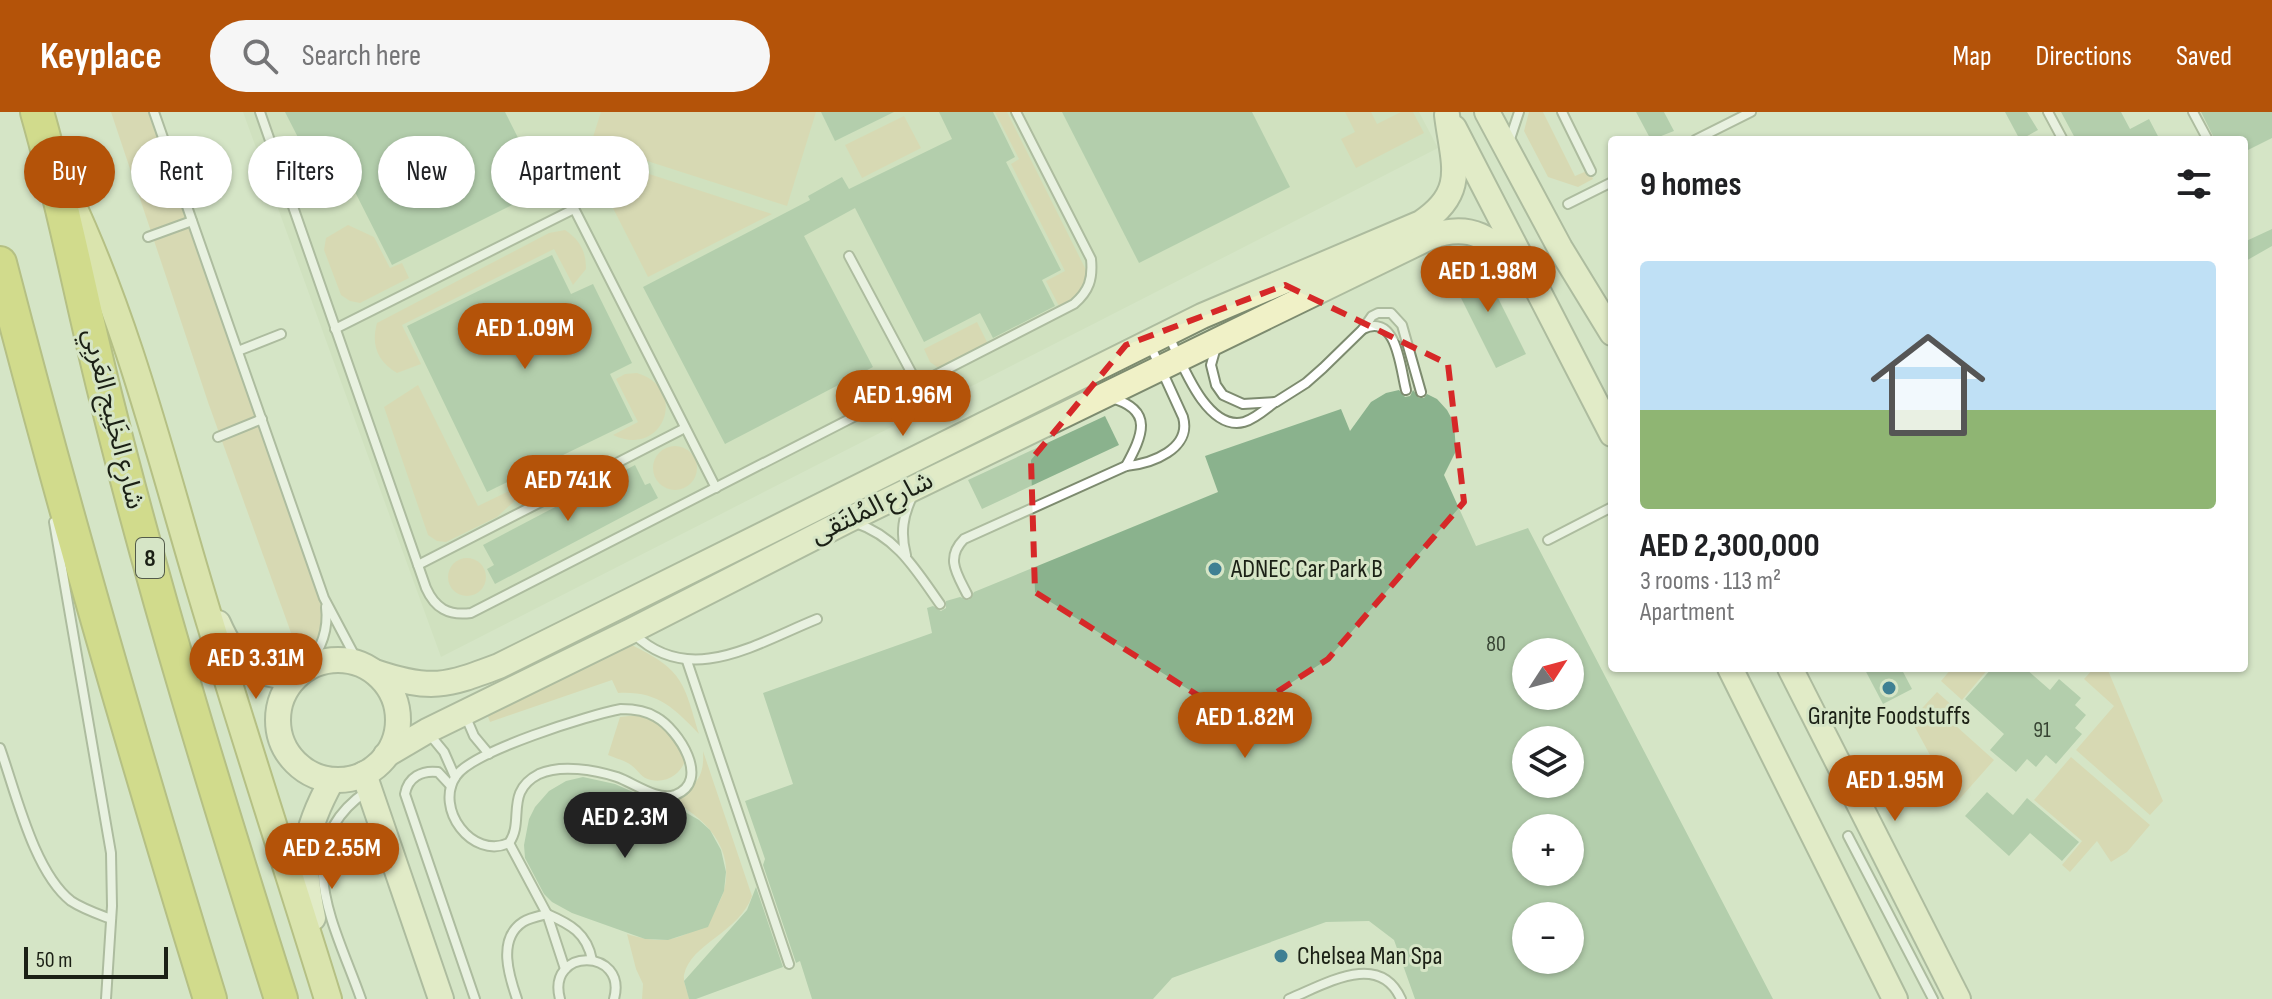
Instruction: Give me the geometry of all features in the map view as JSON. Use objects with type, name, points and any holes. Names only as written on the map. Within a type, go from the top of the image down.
[{"type":"highway","name":"شارع الخَلِيج العَربِي","points":[[37,112],[44,136]]},
{"type":"highway","name":"شارع الخَلِيج العَربِي","points":[[62,208],[108,406],[203,746],[281,999]]},
{"type":"highway","points":[[0,263],[39,414],[210,999]]},
{"type":"main road","points":[[73,208],[118,315],[329,999]]},
{"type":"street","points":[[1487,112],[1560,248],[1608,326]]},
{"type":"street","points":[[1446,114],[1608,426]]},
{"type":"street","name":"شارع المُلتَقى","points":[[367,668],[415,685],[447,685],[499,666],[1158,338],[1404,231],[1435,214],[1451,193],[1454,180],[1446,114]]},
{"type":"street","name":"شارع المُلتَقى","points":[[386,755],[846,521],[1448,230],[1460,229],[1484,236],[1530,276]]},
{"type":"street","points":[[195,572],[225,638],[239,659],[261,673],[300,673]]},
{"type":"street","points":[[341,659],[367,668],[387,685],[395,700],[397,733],[367,782],[332,780],[313,775],[297,764],[285,749],[278,731],[277,712],[283,693],[300,673],[323,661],[341,659]]},
{"type":"street","points":[[446,722],[439,721],[434,714],[437,702],[499,666]]},
{"type":"street","points":[[1732,672],[1895,999]]},
{"type":"street","points":[[1792,672],[1958,999]]},
{"type":"street","points":[[329,999],[305,883],[305,855],[307,832],[332,780]]},
{"type":"street","points":[[367,782],[441,999]]},
{"type":"lane","points":[[154,112],[324,598],[327,616],[325,635],[319,653],[300,673]]},
{"type":"lane","points":[[260,112],[431,600],[450,613],[471,613],[918,385],[1084,296],[1093,273],[1091,259],[1016,112]]},
{"type":"lane","points":[[1506,150],[1519,112]]},
{"type":"lane","points":[[1562,112],[1591,171]]},
{"type":"lane","points":[[1703,136],[1751,112]]},
{"type":"lane","points":[[2048,112],[2061,136]]},
{"type":"lane","points":[[2193,112],[2206,136]]},
{"type":"lane","points":[[1568,204],[1608,184]]},
{"type":"lane","points":[[335,329],[574,209],[716,488]]},
{"type":"lane","points":[[148,237],[192,221]]},
{"type":"lane","points":[[849,256],[918,385]]},
{"type":"lane","points":[[1158,338],[1170,363],[1213,415],[1223,421],[1244,422],[1306,383],[1363,329],[1372,316],[1384,312],[1395,316],[1402,325],[1421,392]]},
{"type":"lane","points":[[1363,329],[1373,325],[1390,333],[1406,390]]},
{"type":"lane","points":[[238,351],[281,334]]},
{"type":"lane","points":[[967,594],[952,556],[956,546],[964,539],[1126,466],[1143,464],[1173,449],[1184,434],[1183,417],[1170,363],[1158,338]]},
{"type":"lane","points":[[1219,339],[1211,365],[1216,385],[1223,395],[1243,404],[1276,402]]},
{"type":"lane","points":[[1102,395],[1124,401],[1141,420],[1142,434],[1126,466]]},
{"type":"lane","points":[[39,414],[49,487]]},
{"type":"lane","points":[[218,437],[262,419]]},
{"type":"lane","points":[[418,565],[685,428]]},
{"type":"lane","points":[[906,555],[903,518],[912,495],[920,485]]},
{"type":"lane","points":[[1548,540],[1608,509]]},
{"type":"lane","points":[[53,516],[107,823],[112,881],[106,999]]},
{"type":"lane","points":[[846,521],[879,533],[906,555],[940,604]]},
{"type":"lane","points":[[324,598],[367,668]]},
{"type":"lane","points":[[631,631],[660,653],[687,661],[724,656],[817,619]]},
{"type":"lane","points":[[687,661],[789,964]]},
{"type":"lane","points":[[453,782],[468,765],[512,744],[608,712],[632,709],[644,711],[664,722],[679,740],[692,772],[687,785],[670,796],[656,794],[596,772],[555,770],[536,776],[517,798],[513,835],[509,843],[484,845],[461,830],[452,813],[453,782],[444,752],[446,722],[474,736],[489,754]]},
{"type":"lane","points":[[0,748],[38,855],[52,882],[73,902],[111,919]]},
{"type":"lane","points":[[453,782],[438,772],[425,772],[411,779],[405,794],[475,999]]},
{"type":"lane","points":[[361,999],[324,893],[321,863],[323,848],[336,820],[367,782]]},
{"type":"lane","points":[[1848,836],[1933,999]]},
{"type":"lane","points":[[509,843],[547,914],[565,969],[558,988],[560,999]]},
{"type":"lane","points":[[517,999],[508,967],[507,948],[511,933],[523,922],[547,914],[578,930],[587,942],[592,960]]},
{"type":"lane","points":[[565,969],[582,960],[599,962],[611,972],[616,986],[614,999]]},
{"type":"lane","points":[[1289,999],[1355,973],[1371,972],[1384,977],[1397,989],[1401,999]]},
{"type":"highlighted area","points":[[1285,285],[1448,364],[1464,502],[1328,659],[1235,719],[1035,592],[1031,460],[1126,345]]},
{"type":"shaded area","points":[[111,112],[148,112],[156,136],[131,136],[131,172]]},
{"type":"shaded area","points":[[243,112],[1419,112],[1438,148],[441,657],[278,208],[362,208],[362,136],[252,136]]},
{"type":"shaded area","points":[[601,112],[816,112],[787,206],[649,162],[649,136],[593,136]]},
{"type":"shaded area","points":[[995,112],[1007,112],[1088,274],[1082,294],[1061,310],[1046,281],[1065,271],[1011,164],[1019,159]]},
{"type":"shaded area","points":[[1345,112],[1371,112],[1377,124],[1401,112],[1413,112],[1424,133],[1356,168],[1341,139],[1355,132]]},
{"type":"shaded area","points":[[1529,112],[1543,112],[1575,176],[1589,170],[1593,179],[1578,187],[1548,177],[1524,131]]},
{"type":"shaded area","points":[[904,116],[921,148],[862,178],[845,145]]},
{"type":"shaded area","points":[[649,174],[772,214],[648,277],[613,208],[649,208]]},
{"type":"shaded area","points":[[143,208],[182,208],[323,610],[324,647],[317,659],[307,660],[299,655],[209,405]]},
{"type":"shaded area","points":[[348,225],[374,237],[390,268],[402,263],[409,278],[360,303],[341,295],[324,250],[326,238]]},
{"type":"shaded area","points":[[565,230],[581,246],[586,263],[586,269],[573,285],[554,249],[402,325],[421,364],[397,373],[380,358],[375,345],[377,323],[549,233]]},
{"type":"shaded area","points":[[977,322],[988,344],[946,366],[937,367],[930,362],[924,349]]},
{"type":"shaded area","points":[[637,373],[653,381],[663,393],[666,406],[664,419],[657,430],[645,438],[631,440],[613,435],[638,422],[616,379]]},
{"type":"shaded area","points":[[418,385],[478,506],[544,474],[497,517],[446,542],[428,535],[384,407]]},
{"type":"shaded area","points":[[675,446],[690,453],[697,468],[690,483],[675,490],[660,483],[653,468],[660,453]]},
{"type":"shaded area","points":[[467,558],[480,564],[486,577],[480,590],[467,596],[454,590],[448,577],[454,564]]},
{"type":"shaded area","points":[[630,644],[660,661],[678,678],[689,700],[699,734],[681,716],[654,698],[618,693],[612,680],[490,722],[487,714]]},
{"type":"shaded area","points":[[1949,672],[1986,672],[1962,700],[1941,681]]},
{"type":"shaded area","points":[[2090,672],[2109,672],[2163,801],[2150,815],[2076,750],[2114,706],[2084,679]]},
{"type":"shaded area","points":[[1937,692],[1954,707],[1946,717],[1994,760],[1956,803],[1911,720]]},
{"type":"shaded area","points":[[646,714],[672,726],[679,732],[687,749],[683,766],[670,778],[661,781],[648,779],[629,764],[608,755],[620,717]]},
{"type":"shaded area","points":[[703,751],[752,896],[737,919],[688,964],[684,978],[689,999],[642,999],[643,984],[627,934],[659,940],[685,935],[708,918],[723,893],[726,865],[718,841],[698,818],[665,795],[695,783],[702,770]]},
{"type":"shaded area","points":[[2071,757],[2150,825],[2127,852],[2111,862],[2097,841],[2070,872],[2062,865],[2082,841],[2034,800]]},
{"type":"building","points":[[285,112],[505,112],[517,136],[491,136],[491,208],[506,208],[392,265],[362,206],[362,136],[297,136]]},
{"type":"building","points":[[821,112],[894,112],[835,141]]},
{"type":"building","points":[[939,112],[993,112],[1015,157],[1006,162],[1061,270],[1042,280],[1055,306],[993,338],[980,313],[924,342],[855,208],[804,236],[873,367],[725,444],[643,287],[810,200],[808,196],[842,177],[849,189],[952,139]]},
{"type":"building","points":[[1062,112],[1252,112],[1290,187],[1139,263]]},
{"type":"building","points":[[1636,112],[1664,112],[1674,131],[1661,136],[1649,136]]},
{"type":"building","points":[[2005,112],[2027,112],[2038,130],[2027,136],[2018,136]]},
{"type":"building","points":[[2061,112],[2121,112],[2130,129],[2149,119],[2158,136],[2074,136]]},
{"type":"building","points":[[2201,112],[2272,112],[2272,138],[2248,150],[2248,136],[2213,136]]},
{"type":"building","points":[[2272,229],[2272,246],[2248,260],[2248,240]]},
{"type":"building","points":[[552,255],[571,294],[593,284],[632,363],[610,374],[633,421],[487,492],[407,326]]},
{"type":"building","points":[[1479,260],[1526,354],[1496,368],[1449,274]]},
{"type":"building","points":[[1399,390],[1405,397],[1410,396],[1413,390],[1419,398],[1427,394],[1437,399],[1447,410],[1454,423],[1456,451],[1444,475],[1476,546],[1528,528],[1773,999],[1415,999],[1394,940],[1369,921],[1326,922],[1172,978],[1153,999],[812,999],[800,961],[796,963],[745,801],[793,784],[763,693],[932,633],[927,608],[933,606],[941,611],[946,608],[946,601],[960,597],[969,600],[974,592],[1218,492],[1205,456],[1341,409],[1350,431],[1371,402]]},
{"type":"building","points":[[1105,416],[1119,445],[982,509],[968,480]]},
{"type":"building","points":[[635,465],[645,485],[650,483],[658,498],[495,584],[487,569],[494,565],[483,545]]},
{"type":"building","points":[[1866,672],[1903,672],[1912,689],[1883,704]]},
{"type":"building","points":[[1989,672],[2030,672],[2050,690],[2059,679],[2081,698],[2075,705],[2086,715],[2075,728],[2082,734],[2056,764],[2046,755],[2036,767],[2027,759],[2016,772],[1990,750],[2004,734],[1965,699]]},
{"type":"building","points":[[583,777],[615,784],[651,800],[669,803],[710,830],[721,850],[726,872],[724,891],[708,927],[668,940],[645,939],[572,913],[544,894],[525,858],[529,819],[549,791],[566,781]]},
{"type":"building","points":[[1987,792],[2013,815],[2027,798],[2079,842],[2062,861],[2030,833],[2009,856],[1965,816]]},
{"type":"building","points":[[756,887],[783,967],[689,999],[684,981],[747,910]]},
{"type":"place","name":"ADNEC Car Park B","points":[[1215,569]]},
{"type":"place","name":"Granjte Foodstuffs","points":[[1889,688]]},
{"type":"place","name":"Chelsea Man Spa","points":[[1281,956]]}]
